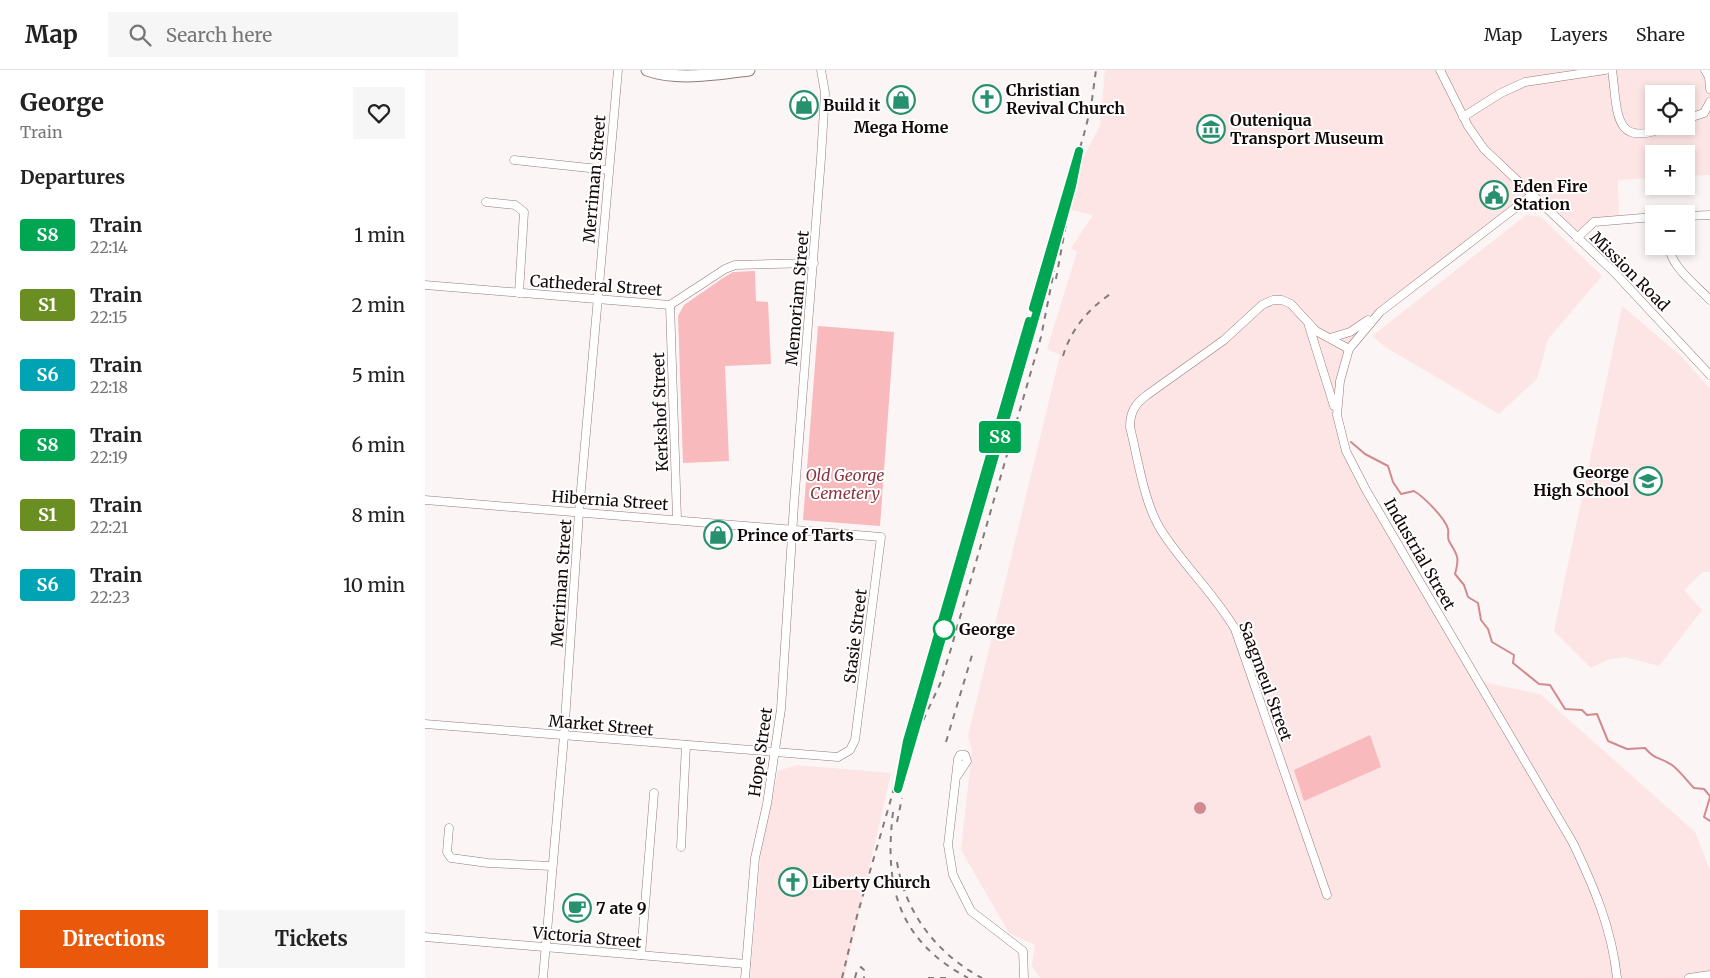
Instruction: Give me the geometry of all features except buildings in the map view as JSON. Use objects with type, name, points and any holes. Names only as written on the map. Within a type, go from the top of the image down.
[{"type":"highway","points":[[647,70],[667,74],[695,75],[749,70]]},
{"type":"street","name":"Merriman Street","points":[[543,978],[551,866],[564,736],[579,512],[618,70]]},
{"type":"street","name":"Memoriam Street","points":[[792,528],[814,263],[825,94],[821,70]]},
{"type":"street","name":"Mission Road","points":[[1440,70],[1463,117],[1484,149],[1614,272],[1710,374]]},
{"type":"street","points":[[1463,117],[1501,93],[1525,82],[1605,70]]},
{"type":"street","points":[[1612,70],[1619,117],[1624,128],[1632,134],[1641,136],[1645,135]]},
{"type":"street","points":[[1705,70],[1709,76],[1710,89]]},
{"type":"street","points":[[1695,116],[1704,113],[1710,102]]},
{"type":"street","points":[[514,160],[608,170]]},
{"type":"street","name":"Industrial Street","points":[[1532,195],[1380,312],[1349,349],[1340,380],[1337,415],[1346,451],[1366,490],[1576,850],[1595,889],[1607,924],[1617,978]]},
{"type":"street","points":[[486,202],[515,205],[525,212],[519,293]]},
{"type":"street","points":[[1695,216],[1710,215]]},
{"type":"street","points":[[1577,238],[1594,222],[1645,219]]},
{"type":"street","points":[[1671,255],[1710,300]]},
{"type":"street","name":"Cathederal Street","points":[[425,285],[670,304],[725,269],[735,265],[814,263]]},
{"type":"street","name":"Saagmeul Street","points":[[1327,895],[1235,629],[1220,604],[1158,524],[1146,490],[1130,427],[1130,417],[1138,402],[1224,340],[1262,305],[1273,300],[1287,301],[1298,309],[1316,331],[1349,349]]},
{"type":"street","name":"Kerkshof Street","points":[[670,304],[677,519]]},
{"type":"street","points":[[1330,338],[1350,332],[1380,312]]},
{"type":"street","points":[[1308,322],[1323,365],[1337,415]]},
{"type":"street","name":"Hibernia Street","points":[[425,500],[792,528]]},
{"type":"street","name":"Stasie Street","points":[[774,752],[838,757],[850,750],[855,740],[881,537],[792,528]]},
{"type":"street","name":"Hope Street","points":[[745,978],[755,858],[767,804],[781,709],[792,528]]},
{"type":"street","name":"Market Street","points":[[425,724],[774,752]]},
{"type":"street","points":[[681,846],[687,745]]},
{"type":"street","points":[[957,776],[948,845],[953,875],[971,911],[1023,951],[1024,978]]},
{"type":"street","points":[[641,955],[654,793]]},
{"type":"street","points":[[449,828],[447,852],[451,858],[488,863],[551,866]]},
{"type":"street","name":"Victoria Street","points":[[425,937],[746,964]]},
{"type":"street","points":[[1689,978],[1710,975]]},
{"type":"shaded area","points":[[1105,70],[1710,70],[1710,175],[1695,176],[1695,145],[1645,145],[1645,178],[1618,180],[1619,219],[1594,222],[1577,238],[1532,196],[1380,312],[1349,349],[1338,395],[1346,451],[1478,681],[1540,694],[1695,832],[1710,870],[1710,978],[1040,978],[1032,966],[1035,945],[1009,933],[961,850],[972,750],[968,736],[1060,355],[1047,349],[1077,252],[1071,248],[1093,215],[1071,210],[1079,165],[1100,126]]},
{"type":"shaded area","points":[[1526,215],[1541,217],[1602,276],[1548,339],[1537,379],[1499,414],[1385,347],[1372,336]]},
{"type":"shaded area","name":"George High School","points":[[1622,306],[1682,357],[1710,389],[1710,572],[1703,572],[1684,590],[1702,610],[1659,666],[1625,657],[1607,660],[1591,668],[1554,631]]},
{"type":"shaded area","points":[[797,765],[891,773],[844,978],[750,978],[761,851],[778,771]]},
{"type":"shaded area","points":[[1202,802],[1205,803],[1205,813],[1198,814],[1195,813],[1194,806],[1195,803]]},
{"type":"green space","points":[[755,271],[756,301],[768,302],[771,364],[725,366],[729,461],[683,463],[678,316],[684,305],[733,272]]},
{"type":"green space","name":"Old George Cemetery","points":[[818,326],[894,332],[880,526],[803,520]]},
{"type":"green space","points":[[1370,735],[1381,767],[1304,801],[1294,770]]},
{"type":"waterway","points":[[1351,442],[1365,454],[1388,466],[1393,482],[1401,494],[1414,491],[1443,519],[1448,529],[1448,540],[1457,556],[1455,574],[1464,585],[1468,597],[1478,603],[1481,620],[1488,629],[1492,642],[1514,655],[1513,663],[1539,684],[1550,685],[1565,709],[1582,710],[1587,715],[1597,714],[1608,741],[1627,749],[1645,748],[1655,757],[1672,765],[1694,788],[1704,789],[1710,796]]},
{"type":"waterway","points":[[1710,797],[1704,817],[1710,821]]},
{"type":"railway","points":[[842,978],[857,916],[1084,134],[1091,107],[1096,70]]},
{"type":"railway","points":[[1056,279],[1068,213]]},
{"type":"railway","points":[[913,742],[940,684],[950,652],[1041,337],[1054,271]]},
{"type":"railway","points":[[1063,356],[1076,328],[1088,312],[1112,293]]},
{"type":"railway","points":[[946,742],[973,652]]},
{"type":"railway","points":[[897,822],[902,798]]},
{"type":"railway","points":[[893,812],[891,864],[894,887],[901,909],[911,929],[925,947],[944,963],[968,978]]},
{"type":"railway","points":[[897,862],[907,898],[926,930],[951,957],[982,978]]},
{"type":"railway","points":[[855,978],[857,970],[861,967],[864,970],[864,978]]},
{"type":"railway","points":[[928,978],[951,978]]},
{"type":"train","name":"S8","points":[[1029,321],[907,741],[898,789],[1046,280],[1072,186],[1079,151],[1033,308]]},
{"type":"place","name":"Christian Revival Church","points":[[987,99]]},
{"type":"place","name":"Mega Home","points":[[901,100]]},
{"type":"place","name":"Build it","points":[[804,105]]},
{"type":"place","name":"Outeniqua Transport Museum","points":[[1211,129]]},
{"type":"place","name":"Eden Fire Station","points":[[1494,195]]},
{"type":"place","name":"George High School","points":[[1648,481]]},
{"type":"place","name":"Prince of Tarts","points":[[718,535]]},
{"type":"place","name":"George","points":[[944,629]]},
{"type":"place","name":"Liberty Church","points":[[793,882]]},
{"type":"place","name":"7 ate 9","points":[[577,908]]}]
